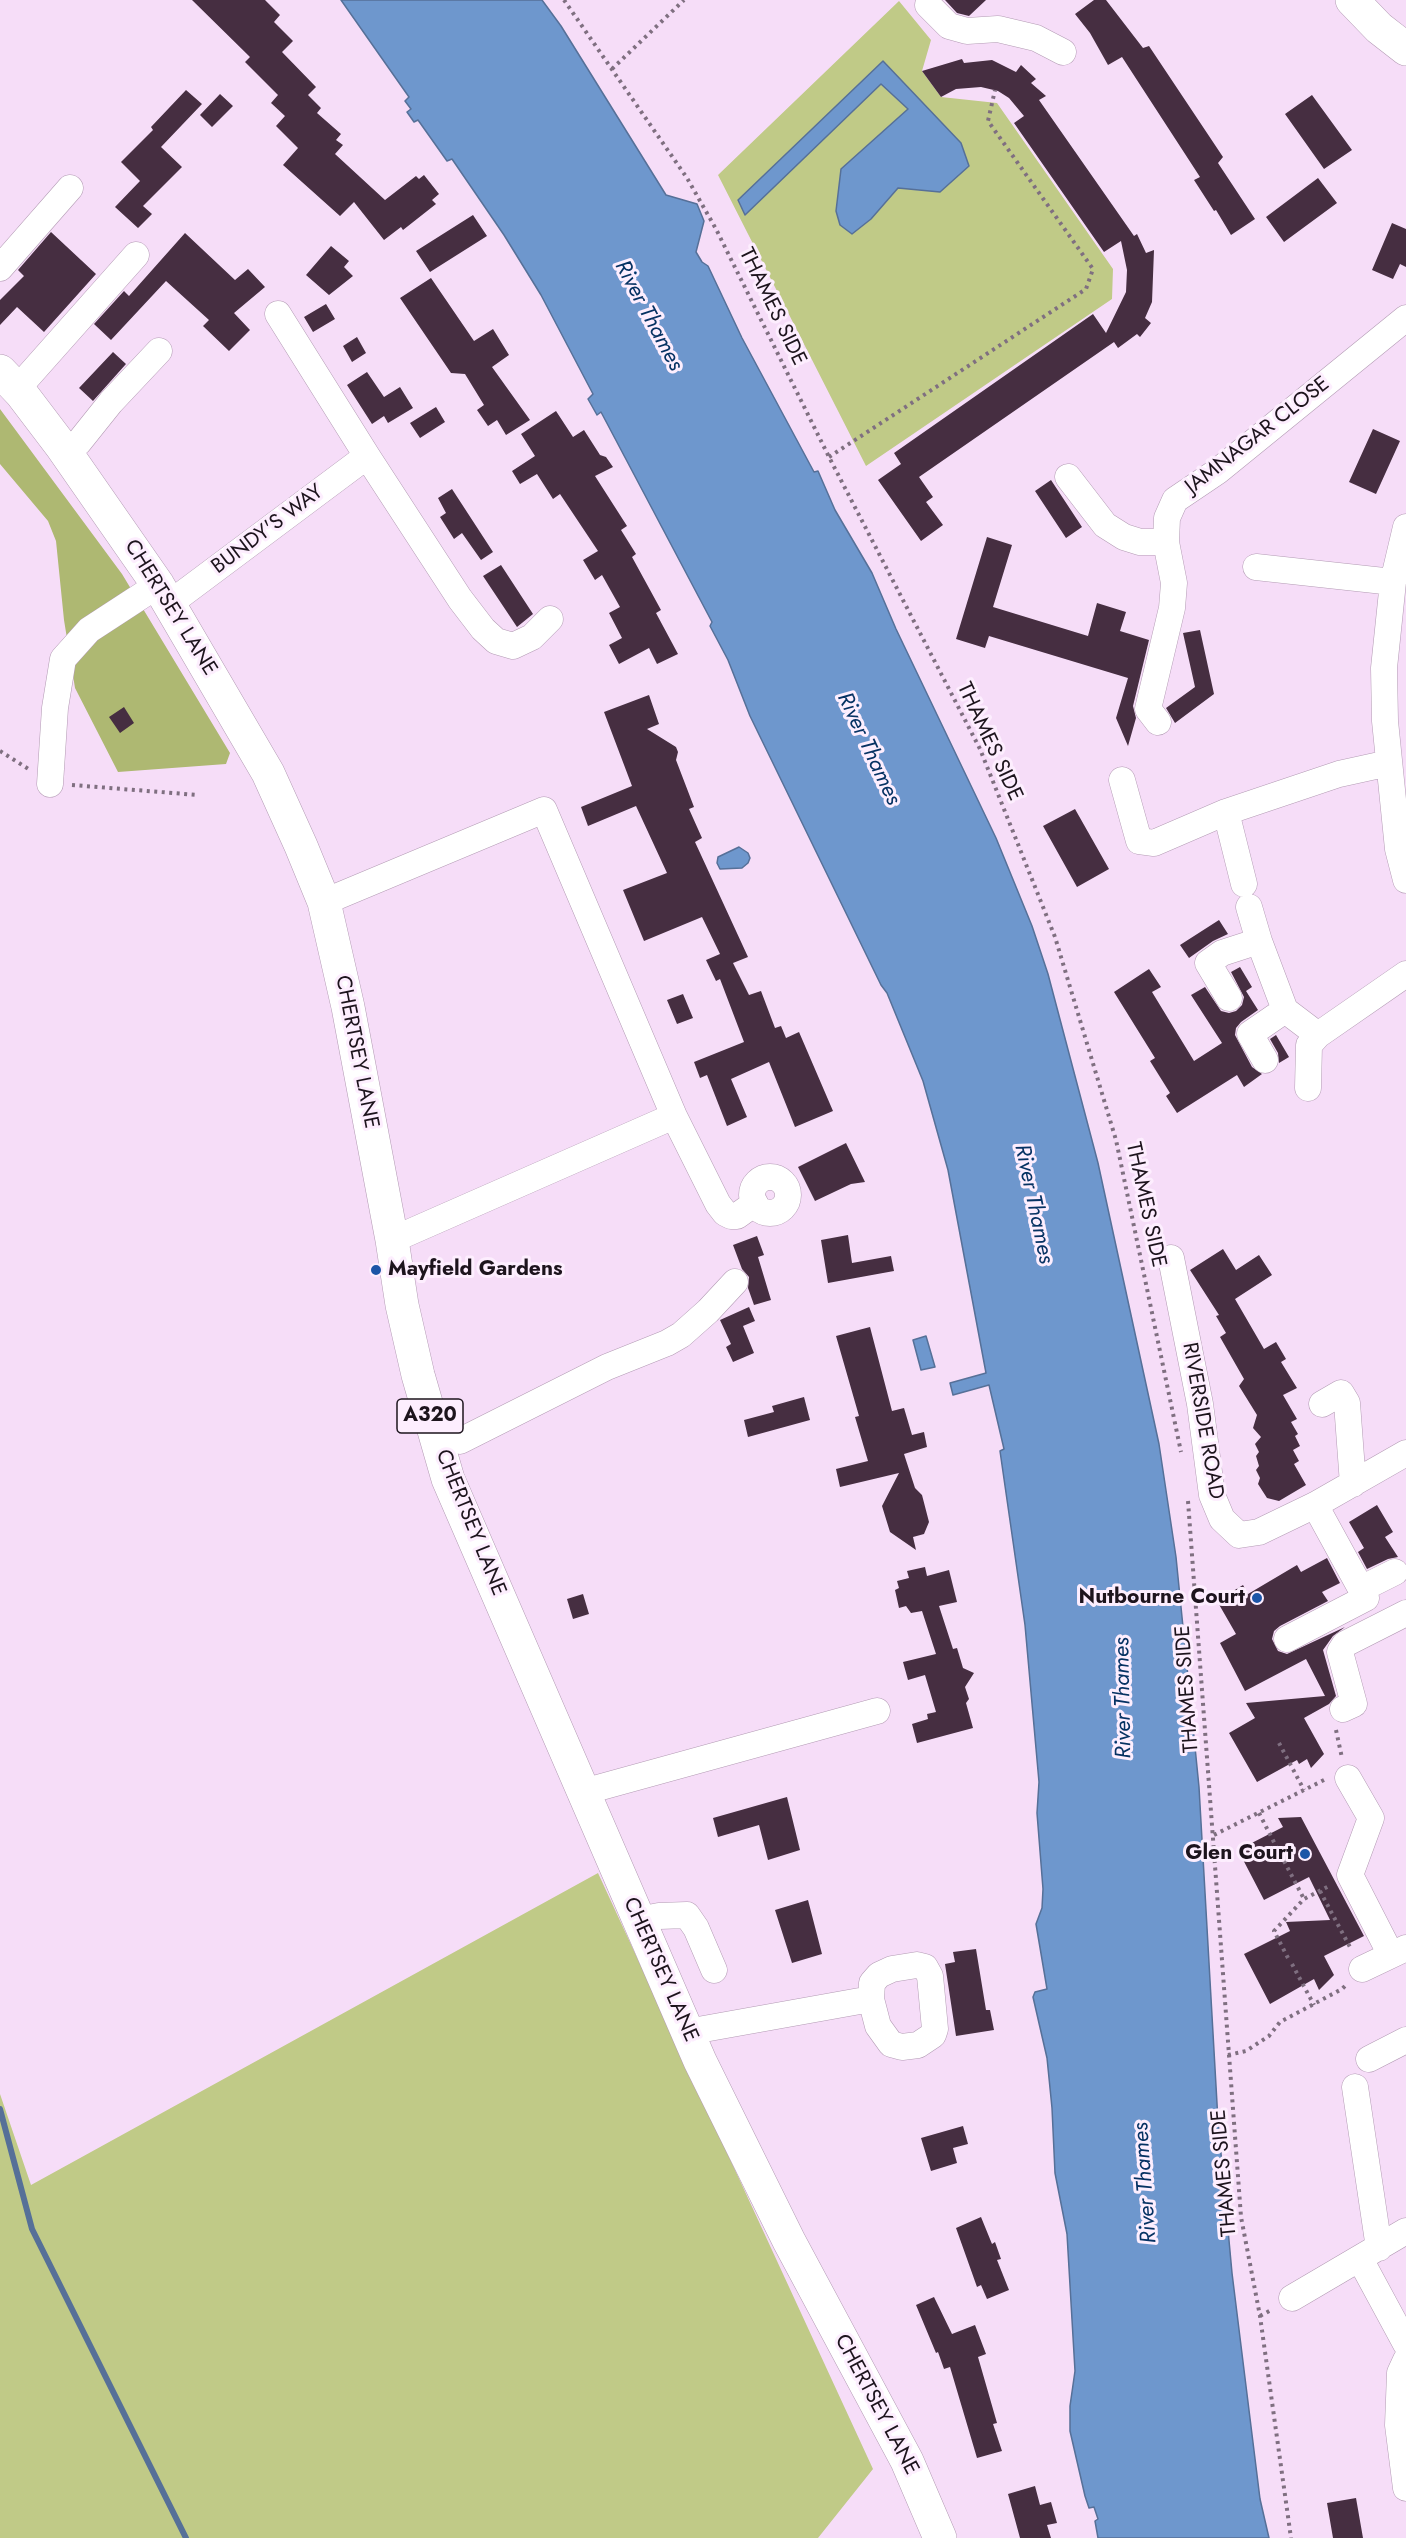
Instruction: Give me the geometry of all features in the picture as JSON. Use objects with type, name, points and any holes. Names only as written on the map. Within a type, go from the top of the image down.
[{"type":"main road","points":[[1352,0],[1379,28],[1406,49]]},
{"type":"main road","name":"CHERTSEY LANE","points":[[8,380],[66,453],[163,595],[268,773],[324,902],[348,1006],[406,1325],[448,1479],[687,2032],[789,2241],[907,2461],[940,2538]]},
{"type":"street","points":[[934,5],[949,26],[967,31],[998,29],[1036,38],[1063,52]]},
{"type":"street","points":[[0,268],[70,188]]},
{"type":"street","points":[[8,380],[136,255]]},
{"type":"street","points":[[278,314],[460,599],[490,636],[505,645],[513,646],[524,643],[543,629],[550,619]]},
{"type":"street","name":"JAMNAGAR CLOSE","points":[[1158,722],[1148,709],[1172,608],[1174,583],[1166,542],[1167,518],[1175,500],[1218,471],[1406,318]]},
{"type":"street","points":[[66,453],[79,442],[111,402],[159,351]]},
{"type":"street","name":"BUNDY'S WAY","points":[[50,784],[56,708],[63,659],[89,630],[163,595],[367,456]]},
{"type":"street","points":[[1068,477],[1105,525],[1124,537],[1140,542],[1166,542]]},
{"type":"street","points":[[1406,527],[1392,582],[1384,668],[1389,764],[1398,849],[1406,880]]},
{"type":"street","points":[[1256,567],[1392,582]]},
{"type":"street","points":[[1122,780],[1139,841],[1154,843],[1226,812],[1339,774],[1389,764]]},
{"type":"street","points":[[324,902],[544,810],[674,1116],[720,1206],[731,1216],[747,1210],[755,1203]]},
{"type":"street","points":[[1226,812],[1259,942],[1285,1010],[1318,1035]]},
{"type":"street","points":[[1229,998],[1208,963],[1222,953],[1259,942]]},
{"type":"street","points":[[1308,1088],[1309,1045],[1318,1035],[1406,974]]},
{"type":"street","points":[[1265,1060],[1250,1034],[1285,1010]]},
{"type":"street","points":[[392,1240],[674,1116]]},
{"type":"street","name":"RIVERSIDE ROAD","points":[[1171,1258],[1200,1404],[1212,1495],[1222,1519],[1239,1535],[1259,1532],[1315,1505],[1406,1453]]},
{"type":"street","points":[[460,1441],[608,1367],[681,1335],[735,1282]]},
{"type":"street","points":[[1322,1404],[1341,1393],[1347,1403],[1353,1484]]},
{"type":"street","points":[[1287,1639],[1366,1598],[1315,1505]]},
{"type":"street","points":[[1361,1589],[1395,1572]]},
{"type":"street","points":[[1343,1709],[1354,1704],[1340,1652],[1345,1644],[1406,1613]]},
{"type":"street","points":[[583,1792],[877,1711]]},
{"type":"street","points":[[1347,1773],[1371,1818],[1350,1875],[1398,1951],[1362,1969]]},
{"type":"street","points":[[639,1920],[659,1916],[687,1915],[696,1928],[714,1970]]},
{"type":"street","points":[[687,2032],[872,1999]]},
{"type":"street","points":[[1370,2060],[1406,2040]]},
{"type":"street","points":[[1355,2087],[1370,2253],[1406,2344]]},
{"type":"street","points":[[1292,2298],[1406,2231]]},
{"type":"street","points":[[1406,2360],[1400,2373],[1398,2426],[1406,2488]]},
{"type":"path","name":"THAMES SIDE","points":[[564,0],[687,178],[716,229],[829,457],[980,749],[1055,937],[1116,1140],[1182,1458]]},
{"type":"path","points":[[612,69],[684,0]]},
{"type":"path","points":[[829,457],[1086,289],[1093,269],[988,122],[995,90]]},
{"type":"path","points":[[0,751],[50,784],[198,795]]},
{"type":"path","name":"THAMES SIDE","points":[[1188,1492],[1241,2217],[1260,2316],[1291,2538]]},
{"type":"path","points":[[1214,1835],[1304,1790],[1347,1773],[1333,1714],[1343,1709]]},
{"type":"path","points":[[1278,1743],[1304,1790]]},
{"type":"path","points":[[1259,1813],[1280,1854]]},
{"type":"path","points":[[1284,1861],[1304,1899]]},
{"type":"path","points":[[1288,1958],[1274,1931],[1304,1899],[1350,1875]]},
{"type":"path","points":[[1228,2055],[1246,2051],[1269,2036],[1280,2022],[1342,1989],[1362,1969],[1320,1891]]},
{"type":"path","points":[[1292,1964],[1314,2005]]},
{"type":"green space","points":[[899,1],[931,40],[922,71],[941,97],[997,103],[1113,269],[1112,299],[866,466],[718,175]]},
{"type":"green space","points":[[0,409],[122,574],[230,753],[226,764],[118,772],[75,688],[64,620],[56,541],[48,521],[0,464]]},
{"type":"green space","points":[[598,1873],[873,2469],[818,2538],[0,2538],[0,2094],[31,2185]]},
{"type":"water","name":"River Thames","points":[[341,0],[542,0],[561,26],[666,195],[697,204],[704,221],[696,252],[702,262],[708,266],[742,338],[814,472],[818,471],[835,510],[872,573],[896,629],[996,838],[1032,926],[1048,974],[1098,1163],[1159,1444],[1176,1557],[1199,1787],[1218,2121],[1232,2273],[1260,2499],[1269,2538],[1098,2538],[1095,2521],[1098,2519],[1094,2507],[1089,2508],[1085,2496],[1070,2431],[1070,2406],[1075,2371],[1067,2234],[1055,2173],[1047,2058],[1033,1997],[1035,1992],[1047,1989],[1036,1924],[1042,1908],[1043,1889],[1037,1813],[1039,1782],[1025,1625],[1000,1451],[1004,1449],[989,1385],[953,1395],[950,1383],[986,1373],[948,1170],[923,1081],[887,993],[881,985],[750,716],[728,660],[710,626],[712,622],[601,412],[597,415],[588,399],[593,394],[541,295],[504,235],[452,159],[447,161],[418,120],[414,122],[407,112],[411,109],[405,101],[409,97]]},
{"type":"water","points":[[883,61],[961,143],[969,166],[940,192],[898,188],[871,219],[852,234],[840,225],[836,211],[841,169],[908,109],[881,84],[745,215],[738,200]]},
{"type":"water","points":[[739,847],[748,853],[750,858],[748,863],[742,868],[720,869],[717,863],[718,857]]},
{"type":"water","points":[[926,1336],[935,1367],[921,1370],[913,1340]]},
{"type":"building","points":[[192,0],[265,0],[280,15],[274,22],[293,41],[282,52],[316,87],[308,95],[321,108],[317,113],[341,134],[336,140],[343,145],[335,154],[385,200],[416,176],[419,179],[424,175],[439,194],[432,200],[436,204],[403,230],[401,227],[384,240],[354,202],[340,216],[283,165],[298,148],[276,126],[285,116],[271,103],[278,95],[245,62],[250,57]]},
{"type":"building","points":[[945,0],[986,0],[969,16],[957,13]]},
{"type":"building","points":[[1094,0],[1106,0],[1143,48],[1149,46],[1223,157],[1218,163],[1255,219],[1231,235],[1194,180],[1200,177],[1122,57],[1108,65],[1090,33],[1075,14]]},
{"type":"building","points":[[962,59],[964,63],[992,60],[1016,72],[1021,65],[1036,79],[1031,83],[1046,96],[1039,100],[1134,236],[1137,234],[1146,253],[1154,250],[1152,302],[1145,318],[1151,323],[1140,337],[1137,334],[1118,348],[1114,342],[919,477],[933,497],[926,502],[943,525],[921,541],[878,480],[901,464],[894,453],[1093,314],[1106,333],[1126,292],[1127,270],[1121,241],[1104,252],[1014,123],[1024,116],[1009,98],[998,91],[981,87],[956,89],[941,97],[922,71]]},
{"type":"building","points":[[186,90],[202,104],[161,147],[182,167],[143,206],[152,214],[138,228],[115,207],[140,181],[121,162],[153,130],[151,127]]},
{"type":"building","points":[[220,94],[233,106],[212,127],[200,115]]},
{"type":"building","points":[[1312,95],[1352,150],[1324,169],[1285,114]]},
{"type":"building","points":[[1318,178],[1337,203],[1284,242],[1266,217]]},
{"type":"building","points":[[473,215],[487,236],[430,272],[416,251]]},
{"type":"building","points":[[1392,223],[1406,229],[1406,267],[1400,264],[1393,279],[1372,270]]},
{"type":"building","points":[[51,232],[96,274],[44,332],[17,307],[0,325],[0,300],[24,276],[18,270]]},
{"type":"building","points":[[185,233],[235,280],[248,269],[265,287],[234,313],[250,330],[229,351],[203,326],[209,320],[166,281],[111,340],[94,324],[124,291],[129,296]]},
{"type":"building","points":[[331,246],[349,261],[344,267],[353,276],[329,295],[306,275]]},
{"type":"building","points":[[431,278],[474,341],[493,329],[509,355],[492,367],[530,420],[506,435],[497,420],[488,426],[477,410],[484,405],[465,374],[451,373],[400,298]]},
{"type":"building","points":[[326,304],[335,319],[313,332],[304,317]]},
{"type":"building","points":[[357,337],[366,353],[352,362],[343,346]]},
{"type":"building","points":[[113,352],[126,364],[93,401],[79,388]]},
{"type":"building","points":[[367,372],[384,397],[400,387],[413,408],[388,423],[384,416],[372,424],[347,385]]},
{"type":"building","points":[[436,407],[445,422],[420,438],[410,423]]},
{"type":"building","points":[[556,411],[573,437],[584,430],[600,455],[606,457],[613,467],[595,476],[627,526],[621,530],[636,554],[632,557],[661,610],[656,613],[678,654],[657,664],[649,648],[619,664],[609,645],[622,638],[609,613],[620,607],[602,575],[595,580],[583,560],[598,551],[560,494],[553,499],[537,474],[520,484],[512,471],[535,456],[521,434]]},
{"type":"building","points":[[1373,429],[1400,441],[1376,494],[1349,482]]},
{"type":"building","points":[[1051,480],[1082,527],[1066,538],[1035,491]]},
{"type":"building","points":[[452,489],[493,552],[481,560],[462,533],[454,539],[440,517],[446,513],[438,498]]},
{"type":"building","points":[[987,537],[1012,545],[993,607],[1088,636],[1097,603],[1126,612],[1120,631],[1149,640],[1133,706],[1136,718],[1128,746],[1116,718],[1128,678],[989,636],[985,648],[956,639]]},
{"type":"building","points":[[501,565],[533,614],[517,627],[483,576]]},
{"type":"building","points":[[1200,630],[1214,694],[1175,723],[1166,708],[1195,687],[1183,633]]},
{"type":"building","points":[[649,695],[659,724],[647,729],[676,747],[678,752],[676,760],[694,807],[689,809],[702,838],[695,842],[748,957],[733,963],[749,995],[761,991],[775,1028],[781,1026],[786,1038],[799,1032],[833,1111],[795,1127],[769,1062],[731,1079],[747,1117],[727,1126],[707,1075],[700,1078],[694,1062],[744,1042],[720,979],[716,981],[706,960],[720,954],[702,917],[644,941],[623,890],[667,873],[636,806],[588,826],[581,807],[632,786],[604,712]]},
{"type":"building","points":[[124,707],[134,723],[120,733],[109,717]]},
{"type":"building","points":[[1075,809],[1109,869],[1077,887],[1043,826]]},
{"type":"building","points":[[1219,920],[1228,934],[1213,941],[1189,958],[1180,945]]},
{"type":"building","points":[[1240,967],[1252,987],[1246,991],[1258,1010],[1241,1022],[1236,1028],[1235,1035],[1252,1067],[1262,1074],[1244,1087],[1237,1075],[1177,1113],[1166,1096],[1170,1093],[1150,1061],[1155,1058],[1114,992],[1149,969],[1161,987],[1152,992],[1194,1061],[1222,1043],[1191,995],[1205,987],[1221,1011],[1229,1013],[1236,1011],[1242,1005],[1244,997],[1231,972]]},
{"type":"building","points":[[683,994],[693,1018],[677,1024],[667,1000]]},
{"type":"building","points":[[1276,1035],[1289,1057],[1279,1063],[1278,1053],[1270,1039]]},
{"type":"building","points":[[846,1143],[865,1182],[851,1184],[815,1201],[798,1167]]},
{"type":"building","points":[[848,1235],[852,1263],[891,1256],[894,1271],[828,1283],[821,1240]]},
{"type":"building","points":[[757,1236],[764,1255],[758,1257],[771,1300],[754,1305],[748,1288],[749,1277],[742,1269],[733,1245]]},
{"type":"building","points":[[1223,1249],[1236,1270],[1259,1255],[1272,1275],[1235,1299],[1264,1349],[1276,1342],[1286,1359],[1281,1362],[1297,1388],[1283,1395],[1297,1419],[1291,1422],[1298,1434],[1295,1436],[1300,1446],[1293,1450],[1299,1461],[1294,1464],[1306,1485],[1279,1501],[1267,1498],[1258,1484],[1260,1478],[1256,1470],[1259,1466],[1256,1456],[1259,1452],[1255,1444],[1261,1437],[1253,1428],[1257,1415],[1239,1386],[1244,1379],[1220,1337],[1226,1333],[1216,1316],[1219,1315],[1190,1270]]},
{"type":"building","points":[[749,1307],[755,1321],[743,1326],[754,1353],[733,1362],[726,1347],[731,1344],[720,1320]]},
{"type":"building","points":[[870,1327],[892,1411],[904,1408],[912,1435],[924,1432],[927,1447],[904,1454],[915,1488],[922,1495],[929,1522],[924,1534],[913,1537],[916,1550],[890,1532],[882,1506],[899,1473],[840,1487],[836,1469],[868,1461],[855,1417],[859,1416],[836,1336]]},
{"type":"building","points":[[804,1397],[810,1420],[748,1437],[744,1420],[774,1412],[772,1406]]},
{"type":"building","points":[[1377,1505],[1393,1532],[1385,1537],[1398,1557],[1367,1569],[1358,1552],[1364,1548],[1349,1522]]},
{"type":"building","points":[[1327,1558],[1340,1583],[1322,1592],[1328,1601],[1280,1626],[1274,1631],[1272,1639],[1278,1651],[1287,1654],[1345,1627],[1333,1636],[1323,1650],[1336,1696],[1329,1704],[1304,1718],[1324,1754],[1311,1768],[1307,1759],[1299,1764],[1297,1760],[1257,1782],[1229,1733],[1255,1718],[1246,1703],[1325,1696],[1306,1659],[1245,1691],[1220,1643],[1236,1634],[1217,1601],[1243,1585],[1248,1594],[1297,1565],[1301,1572]]},
{"type":"building","points":[[925,1567],[927,1576],[949,1570],[957,1602],[939,1606],[953,1649],[957,1648],[963,1668],[974,1673],[965,1687],[969,1699],[966,1703],[973,1728],[917,1743],[912,1724],[928,1719],[927,1714],[936,1712],[925,1675],[908,1680],[903,1662],[936,1654],[922,1611],[911,1613],[906,1606],[899,1608],[895,1590],[899,1588],[897,1581],[909,1578],[907,1571]]},
{"type":"building","points":[[583,1594],[589,1614],[573,1619],[567,1599]]},
{"type":"building","points":[[787,1797],[800,1850],[768,1860],[759,1825],[718,1837],[713,1818]]},
{"type":"building","points":[[1301,1817],[1364,1936],[1324,1956],[1334,1975],[1319,1990],[1314,1979],[1270,2004],[1244,1954],[1290,1931],[1286,1922],[1330,1920],[1309,1877],[1264,1900],[1238,1850],[1283,1827],[1278,1818]]},
{"type":"building","points":[[808,1900],[822,1954],[792,1963],[775,1910]]},
{"type":"building","points":[[976,1949],[986,2010],[990,2010],[994,2030],[956,2036],[945,1964],[955,1962],[953,1952]]},
{"type":"building","points":[[963,2126],[968,2144],[953,2148],[957,2163],[931,2171],[921,2138]]},
{"type":"building","points":[[981,2217],[992,2244],[995,2242],[1001,2259],[997,2260],[1009,2290],[987,2299],[981,2285],[977,2287],[956,2228]]},
{"type":"building","points":[[934,2297],[952,2334],[975,2325],[986,2354],[978,2357],[997,2423],[993,2424],[1002,2451],[977,2458],[950,2367],[944,2369],[916,2305]]},
{"type":"building","points":[[1035,2486],[1040,2505],[1051,2502],[1057,2523],[1047,2525],[1051,2538],[1020,2538],[1008,2494]]},
{"type":"building","points":[[1356,2498],[1363,2538],[1333,2538],[1327,2503]]},
{"type":"waterway","points":[[0,2109],[32,2229],[186,2538]]},
{"type":"place","name":"Mayfield Gardens","points":[[376,1270]]},
{"type":"place","name":"Nutbourne Court","points":[[1257,1598]]},
{"type":"place","name":"Glen Court","points":[[1305,1854]]}]
